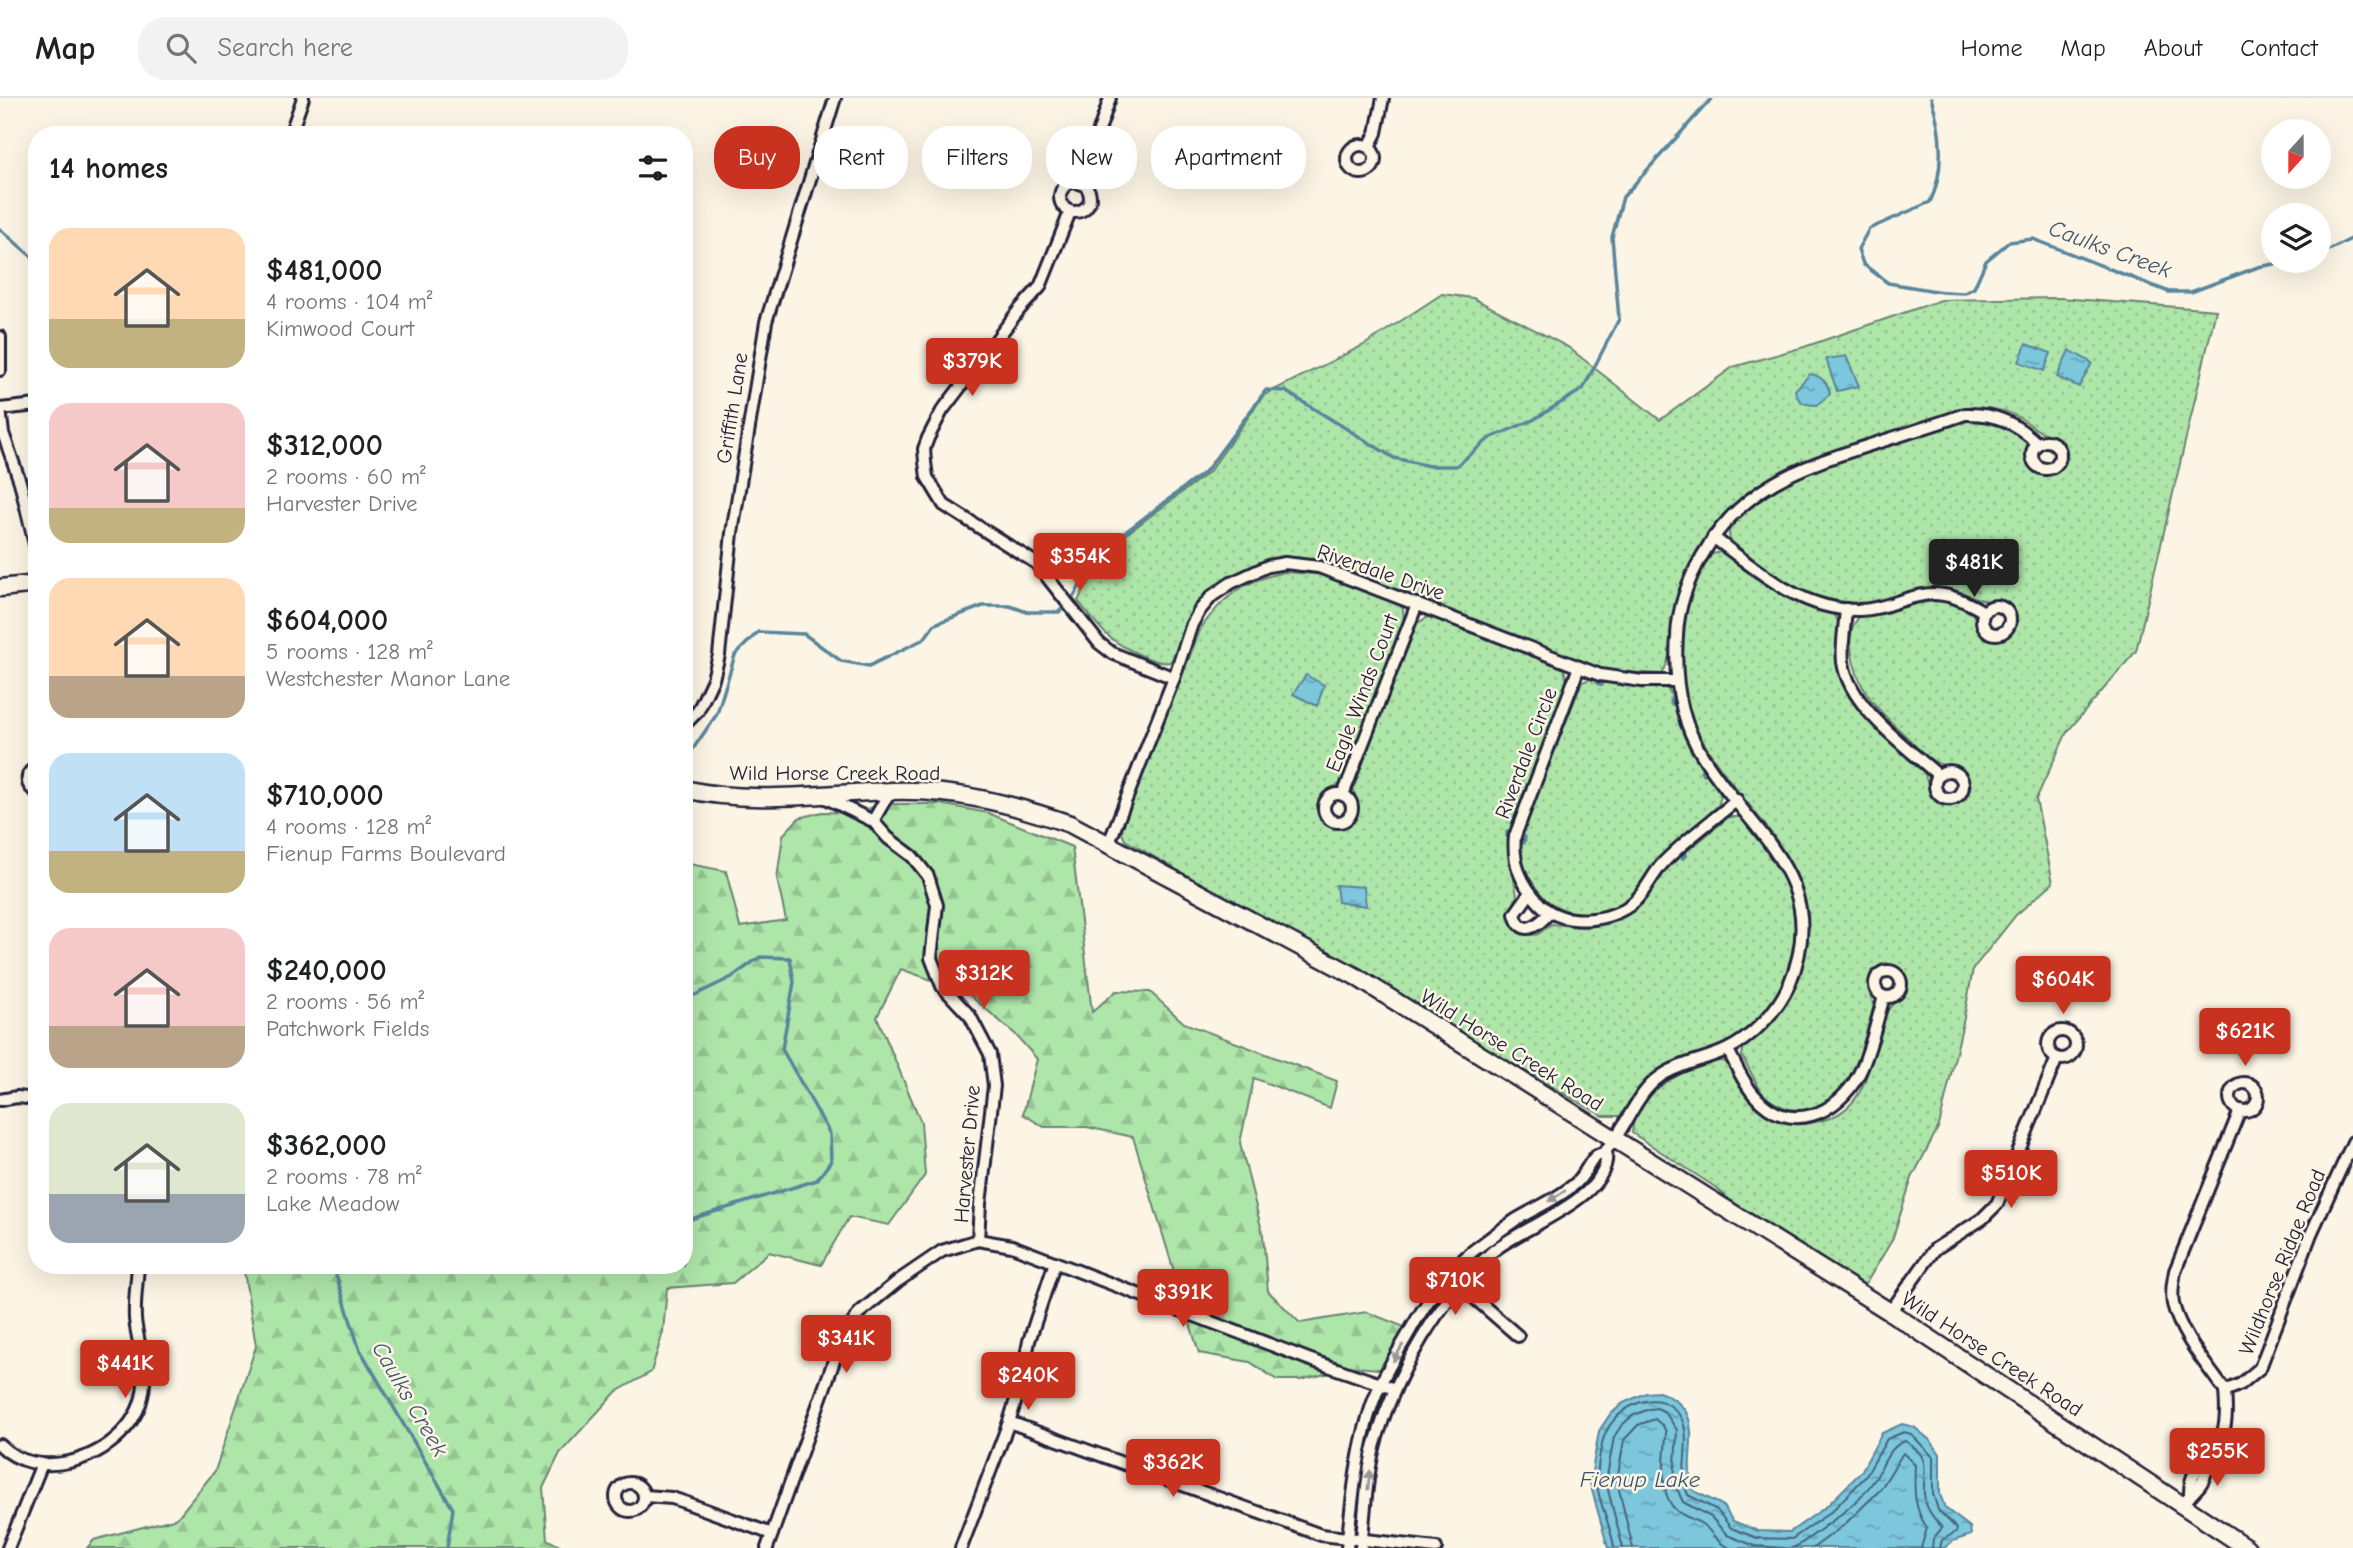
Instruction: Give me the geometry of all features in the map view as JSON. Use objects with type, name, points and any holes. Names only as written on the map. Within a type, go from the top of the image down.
[{"type":"main road","points":[[0,588],[28,585]]},
{"type":"main road","name":"Wild Horse Creek Road","points":[[693,790],[766,799],[893,791],[940,792],[986,799],[1070,824],[1355,976],[1609,1144],[1890,1312],[2187,1499],[2247,1548]]},
{"type":"street","points":[[293,126],[303,98]]},
{"type":"street","name":"Griffith Lane","points":[[693,716],[713,679],[719,655],[732,533],[766,322],[835,98]]},
{"type":"street","points":[[1101,126],[1110,98]]},
{"type":"street","points":[[1369,147],[1376,133],[1383,98]]},
{"type":"street","points":[[1063,189],[1060,192],[1060,201],[1070,212]]},
{"type":"street","points":[[1070,212],[1083,210],[1089,203],[1087,189]]},
{"type":"street","points":[[1070,212],[1040,287],[1019,310],[942,411],[924,449],[927,477],[944,505],[1036,563],[1099,643],[1112,653],[1174,678]]},
{"type":"street","points":[[0,337],[0,370]]},
{"type":"street","points":[[28,406],[0,409],[3,433],[28,515]]},
{"type":"street","points":[[1347,1543],[1363,1435],[1380,1384],[1427,1302],[1470,1253],[1517,1219],[1558,1197],[1579,1181],[1654,1081],[1673,1069],[1728,1050],[1758,1027],[1783,998],[1796,962],[1800,941],[1800,920],[1792,880],[1781,857],[1700,754],[1684,715],[1677,681],[1677,629],[1682,605],[1698,562],[1713,537],[1745,502],[1770,484],[1797,470],[1965,414],[1987,414],[2010,421],[2038,444]]},
{"type":"street","points":[[1713,537],[1780,587],[1818,604],[1860,610],[1877,608],[1923,594],[1936,594],[1958,599],[1984,612]]},
{"type":"street","name":"Riverdale Drive","points":[[1109,844],[1174,678],[1192,624],[1206,603],[1231,583],[1268,566],[1285,563],[1319,567],[1600,675],[1642,681],[1677,681]]},
{"type":"street","name":"Eagle Winds Court","points":[[1343,795],[1417,604]]},
{"type":"street","points":[[1846,609],[1843,660],[1851,686],[1867,710],[1939,776]]},
{"type":"street","name":"Riverdale Circle","points":[[1549,913],[1530,893],[1515,865],[1515,836],[1579,667]]},
{"type":"street","points":[[873,821],[893,791]]},
{"type":"street","name":"Harvester Drive","points":[[823,796],[873,821],[888,838],[912,856],[928,876],[937,905],[931,958],[942,986],[970,1016],[990,1054],[995,1086],[978,1240]]},
{"type":"street","points":[[1530,893],[1516,914],[1520,923],[1529,929],[1534,928],[1549,913],[1564,918],[1592,919],[1628,907],[1637,900],[1662,864],[1737,800]]},
{"type":"street","points":[[1728,1050],[1755,1096],[1773,1111],[1798,1117],[1822,1112],[1842,1098],[1856,1081],[1884,997]]},
{"type":"street","points":[[1890,1312],[1935,1248],[1982,1219],[1997,1204],[2057,1058]]},
{"type":"street","points":[[0,1100],[17,1097],[28,1099]]},
{"type":"street","points":[[2187,1499],[2190,1481],[2200,1464],[2210,1460],[2218,1448],[2226,1423],[2225,1391],[2184,1329],[2174,1305],[2172,1290],[2175,1271],[2240,1110]]},
{"type":"street","name":"Wildhorse Ridge Road","points":[[2225,1391],[2241,1384],[2260,1368],[2311,1234],[2353,1142]]},
{"type":"street","points":[[1362,1544],[1370,1470],[1377,1438],[1395,1390],[1428,1330],[1443,1306],[1493,1251],[1570,1204],[1595,1185],[1608,1163],[1609,1144]]},
{"type":"street","points":[[767,1548],[840,1344],[859,1313],[898,1281],[942,1251],[978,1240],[1012,1246],[1395,1390]]},
{"type":"street","points":[[961,1548],[1009,1422],[1020,1387],[1029,1341],[1055,1262]]},
{"type":"street","points":[[0,1446],[19,1458],[41,1465],[85,1458],[100,1451],[121,1433],[139,1410],[144,1385],[135,1304],[137,1274]]},
{"type":"street","points":[[1449,1276],[1518,1336]]},
{"type":"street","points":[[1009,1422],[1347,1543],[1436,1548]]},
{"type":"street","points":[[8,1548],[41,1465]]},
{"type":"street","points":[[645,1496],[671,1498],[772,1534]]},
{"type":"green space","points":[[1442,294],[1473,298],[1568,347],[1660,420],[1733,367],[1804,347],[1941,300],[2060,298],[2216,310],[2136,651],[2067,732],[2036,799],[2053,883],[2016,915],[1973,969],[1939,1126],[1912,1178],[1892,1240],[1865,1285],[1730,1200],[1715,1187],[1632,1133],[1640,1108],[1657,1089],[1692,1069],[1718,1061],[1723,1061],[1736,1071],[1753,1101],[1764,1112],[1792,1122],[1806,1123],[1833,1116],[1845,1109],[1863,1085],[1886,1014],[1908,985],[1903,972],[1893,965],[1883,963],[1871,972],[1868,990],[1874,1005],[1857,1065],[1847,1089],[1813,1111],[1789,1109],[1763,1095],[1742,1056],[1743,1050],[1775,1018],[1796,984],[1807,944],[1807,909],[1798,877],[1782,848],[1717,763],[1693,721],[1684,686],[1683,638],[1688,605],[1695,583],[1706,563],[1712,554],[1721,552],[1779,593],[1832,613],[1839,621],[1844,676],[1857,706],[1924,771],[1931,797],[1940,805],[1950,807],[1960,803],[1966,799],[1971,785],[1967,777],[1958,769],[1938,763],[1922,753],[1870,699],[1854,664],[1850,644],[1852,631],[1861,615],[1917,604],[1945,602],[1959,604],[1972,611],[1978,630],[1995,640],[2007,637],[2015,629],[2017,617],[2011,606],[2005,601],[1987,601],[1956,590],[1941,588],[1914,591],[1872,603],[1820,597],[1784,581],[1730,540],[1730,524],[1753,503],[1794,477],[1970,420],[1985,420],[2017,430],[2029,446],[2031,468],[2040,475],[2054,474],[2063,467],[2067,457],[2066,447],[2059,438],[2038,431],[2022,419],[2001,410],[1964,409],[1814,459],[1765,482],[1723,515],[1691,563],[1677,600],[1670,653],[1662,674],[1607,671],[1322,561],[1281,560],[1241,572],[1227,580],[1170,662],[1146,658],[1106,634],[1078,601],[1100,554],[1209,472],[1264,395],[1364,345]]},
{"type":"green space","points":[[1284,572],[1327,575],[1398,603],[1403,609],[1404,621],[1341,784],[1328,790],[1321,798],[1320,816],[1325,823],[1341,828],[1350,824],[1355,817],[1357,806],[1353,787],[1417,623],[1428,617],[1435,617],[1560,666],[1564,669],[1567,681],[1511,826],[1509,854],[1517,895],[1510,917],[1514,928],[1532,935],[1552,924],[1583,927],[1609,924],[1620,919],[1642,904],[1670,865],[1729,817],[1741,817],[1758,835],[1786,878],[1795,919],[1792,954],[1787,971],[1780,987],[1761,1015],[1725,1044],[1680,1061],[1652,1076],[1620,1116],[1603,1116],[1125,840],[1122,827],[1201,628],[1218,606],[1236,591],[1257,580]]},
{"type":"green space","points":[[1591,679],[1615,684],[1663,687],[1669,690],[1689,743],[1721,796],[1718,806],[1660,857],[1633,896],[1623,905],[1599,914],[1574,912],[1550,903],[1540,895],[1525,873],[1521,848],[1523,830],[1582,682]]},
{"type":"green space","points":[[882,804],[940,804],[988,813],[1072,847],[1092,1012],[1116,991],[1150,992],[1184,1023],[1337,1081],[1330,1108],[1254,1078],[1240,1143],[1263,1235],[1268,1291],[1300,1323],[1367,1312],[1402,1326],[1417,1341],[1411,1372],[1356,1367],[1300,1380],[1277,1380],[1250,1362],[1199,1353],[1133,1137],[1087,1127],[1044,1127],[1023,1114],[1037,1059],[1015,1034],[967,993],[901,969],[877,1017],[921,1122],[925,1175],[889,1225],[849,1217],[821,1265],[769,1252],[733,1283],[667,1288],[663,1332],[651,1372],[616,1392],[560,1453],[543,1488],[547,1539],[563,1548],[87,1548],[94,1540],[177,1518],[215,1471],[256,1346],[244,1274],[693,1274],[693,865],[726,871],[740,927],[786,920],[777,879],[783,835],[799,818],[822,812],[856,813]]},
{"type":"water","points":[[2026,344],[2051,353],[2044,371],[2019,362]]},
{"type":"water","points":[[2069,350],[2092,363],[2079,387],[2057,377]]},
{"type":"water","points":[[1846,356],[1859,386],[1837,391],[1826,359]]},
{"type":"water","points":[[1810,374],[1823,380],[1830,394],[1817,405],[1802,402],[1795,390]]},
{"type":"water","points":[[1306,675],[1324,685],[1317,706],[1293,694]]},
{"type":"water","points":[[1336,885],[1364,887],[1366,906],[1338,902]]},
{"type":"water","name":"Fienup Lake","points":[[1659,1392],[1675,1400],[1690,1422],[1690,1477],[1694,1491],[1722,1505],[1733,1521],[1758,1531],[1790,1532],[1827,1506],[1861,1472],[1882,1433],[1902,1424],[1914,1427],[1931,1441],[1940,1454],[1940,1494],[1945,1508],[1970,1527],[1971,1535],[1953,1541],[1944,1548],[1608,1548],[1590,1483],[1599,1431],[1609,1416],[1623,1403],[1646,1393]]},
{"type":"waterway","name":"Caulks Creek","points":[[693,749],[717,714],[735,655],[758,632],[804,634],[841,661],[869,666],[924,639],[935,624],[983,606],[1010,606],[1027,612],[1059,612],[1074,596],[1099,552],[1206,471],[1266,390],[1285,391],[1394,458],[1429,466],[1456,466],[1490,438],[1533,420],[1583,389],[1619,319],[1612,237],[1623,197],[1712,98]]},
{"type":"waterway","name":"Caulks Creek","points":[[1931,98],[1938,124],[1940,164],[1930,202],[1869,229],[1858,249],[1863,264],[1888,283],[1964,293],[1974,288],[1986,261],[2009,242],[2033,239],[2169,292],[2191,292],[2261,266]]},
{"type":"waterway","points":[[0,229],[28,254]]},
{"type":"waterway","name":"Caulks Creek","points":[[2331,249],[2353,238]]},
{"type":"waterway","points":[[1598,680],[1603,681],[1602,685],[1597,683],[1598,680]]},
{"type":"waterway","points":[[1674,698],[1675,704],[1672,704],[1671,699],[1674,698]]},
{"type":"waterway","points":[[1703,769],[1706,773],[1703,774],[1703,769]]},
{"type":"waterway","points":[[1507,831],[1510,832],[1509,837],[1507,836],[1507,831]]},
{"type":"waterway","points":[[1522,836],[1525,837],[1524,843],[1520,843],[1522,836]]},
{"type":"waterway","points":[[1684,853],[1686,855],[1683,858],[1680,856],[1684,853]]},
{"type":"waterway","name":"Caulks Creek","points":[[693,995],[732,977],[760,957],[790,958],[794,982],[782,1049],[830,1134],[831,1161],[817,1180],[693,1218]]},
{"type":"waterway","name":"Caulks Creek","points":[[336,1274],[359,1348],[453,1509],[447,1548]]}]
